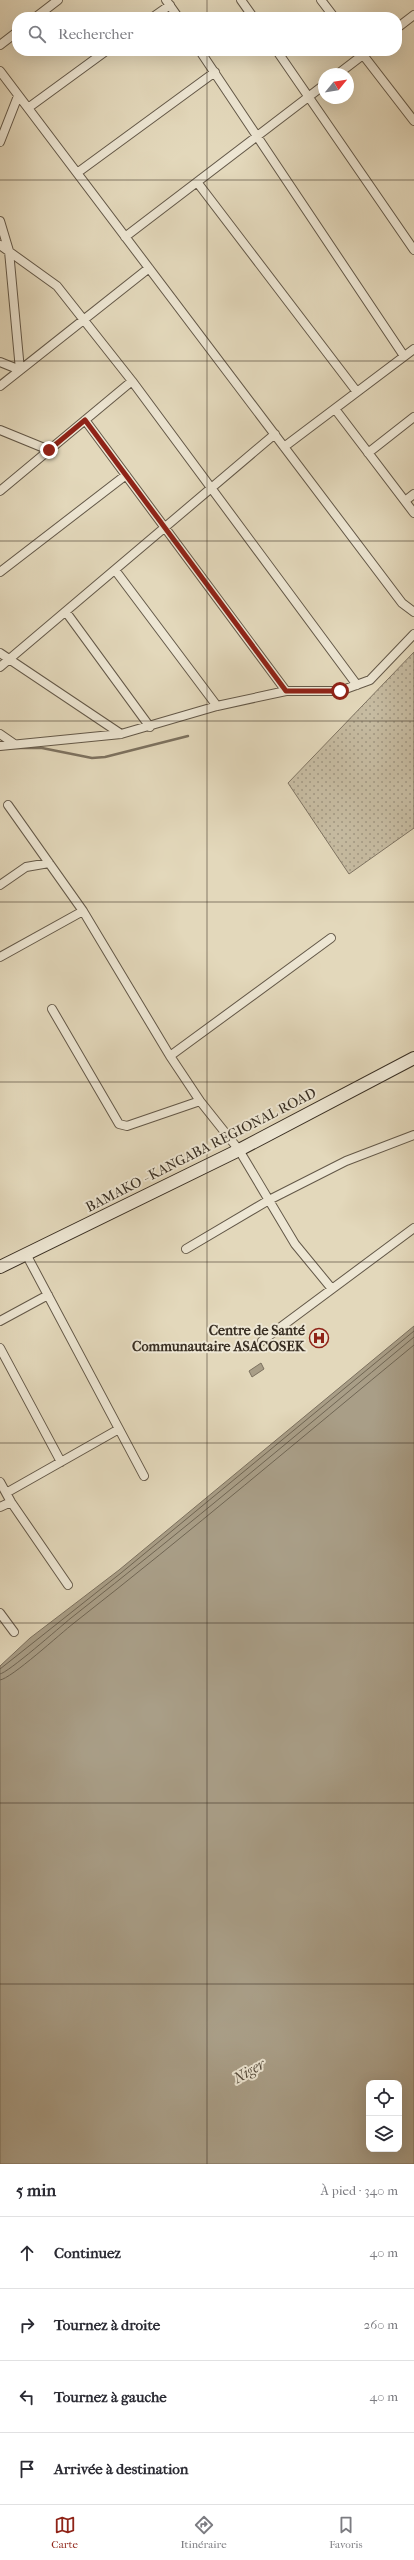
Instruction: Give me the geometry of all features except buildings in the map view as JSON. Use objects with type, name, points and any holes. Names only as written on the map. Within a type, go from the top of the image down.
[{"type":"street","points":[[42,12],[58,0]]},
{"type":"street","points":[[242,0],[250,12]]},
{"type":"street","points":[[321,0],[330,12]]},
{"type":"street","points":[[158,12],[168,2],[175,12]]},
{"type":"street","points":[[402,24],[414,15]]},
{"type":"street","points":[[0,45],[12,36]]},
{"type":"street","points":[[28,108],[99,56]]},
{"type":"street","points":[[203,56],[257,136],[410,354],[284,447]]},
{"type":"street","points":[[280,56],[414,250]]},
{"type":"street","points":[[345,68],[359,56]]},
{"type":"street","points":[[367,56],[414,121]]},
{"type":"street","points":[[0,71],[402,603],[414,612]]},
{"type":"street","points":[[77,173],[214,72]]},
{"type":"street","points":[[125,237],[318,90]]},
{"type":"street","points":[[0,142],[18,96]]},
{"type":"street","points":[[197,182],[357,392]]},
{"type":"street","points":[[0,221],[9,251],[20,370]]},
{"type":"street","points":[[0,245],[57,286],[132,381],[357,685]]},
{"type":"street","points":[[0,386],[149,268]]},
{"type":"street","points":[[0,362],[20,370]]},
{"type":"street","points":[[0,491],[132,381]]},
{"type":"street","points":[[335,409],[414,513]]},
{"type":"street","points":[[368,453],[414,417]]},
{"type":"street","points":[[85,420],[286,691]]},
{"type":"street","points":[[0,430],[49,450]]},
{"type":"street","points":[[0,667],[274,434]]},
{"type":"street","points":[[0,572],[126,475]]},
{"type":"street","points":[[405,501],[414,494]]},
{"type":"street","points":[[115,570],[217,706]]},
{"type":"street","points":[[66,612],[150,727]]},
{"type":"street","points":[[0,746],[13,743],[121,734],[150,727],[217,706],[286,691],[340,691],[370,680],[414,634]]},
{"type":"street","points":[[0,653],[121,734]]},
{"type":"street","points":[[0,734],[13,743]]},
{"type":"street","points":[[8,805],[83,910],[170,1056],[200,1101],[239,1150],[296,1244],[332,1289]]},
{"type":"street","points":[[0,886],[26,867],[49,862]]},
{"type":"street","points":[[0,957],[83,910]]},
{"type":"street","points":[[170,1056],[331,938]]},
{"type":"street","points":[[52,1009],[119,1124],[127,1126],[200,1101]]},
{"type":"street","name":"BAMAKO - KANGABA REGIONAL ROAD","points":[[0,1267],[239,1150],[414,1058]]},
{"type":"street","points":[[186,1249],[269,1200],[346,1160],[414,1135]]},
{"type":"street","points":[[262,1341],[414,1228]]},
{"type":"street","points":[[26,1254],[144,1476]]},
{"type":"street","points":[[0,1321],[48,1295]]},
{"type":"street","points":[[0,1348],[62,1462]]},
{"type":"street","points":[[6,1493],[119,1429]]},
{"type":"street","points":[[0,1482],[11,1502],[68,1585]]},
{"type":"street","points":[[0,1507],[11,1502]]},
{"type":"street","points":[[0,1613],[14,1632]]},
{"type":"shaded area","points":[[414,652],[414,828],[349,874],[288,783]]},
{"type":"water","name":"Niger","points":[[414,1326],[414,2164],[0,2164],[0,1666],[30,1638],[119,1570]]},
{"type":"water","points":[[261,1363],[264,1369],[252,1377],[249,1371]]},
{"type":"waterway","points":[[12,748],[42,748],[92,758],[105,757],[188,736]]},
{"type":"place","name":"Centre de Santé Communautaire ASACOSEK","points":[[319,1338]]},
{"type":"route","points":[[49,450],[85,420],[286,691],[340,691]]}]
